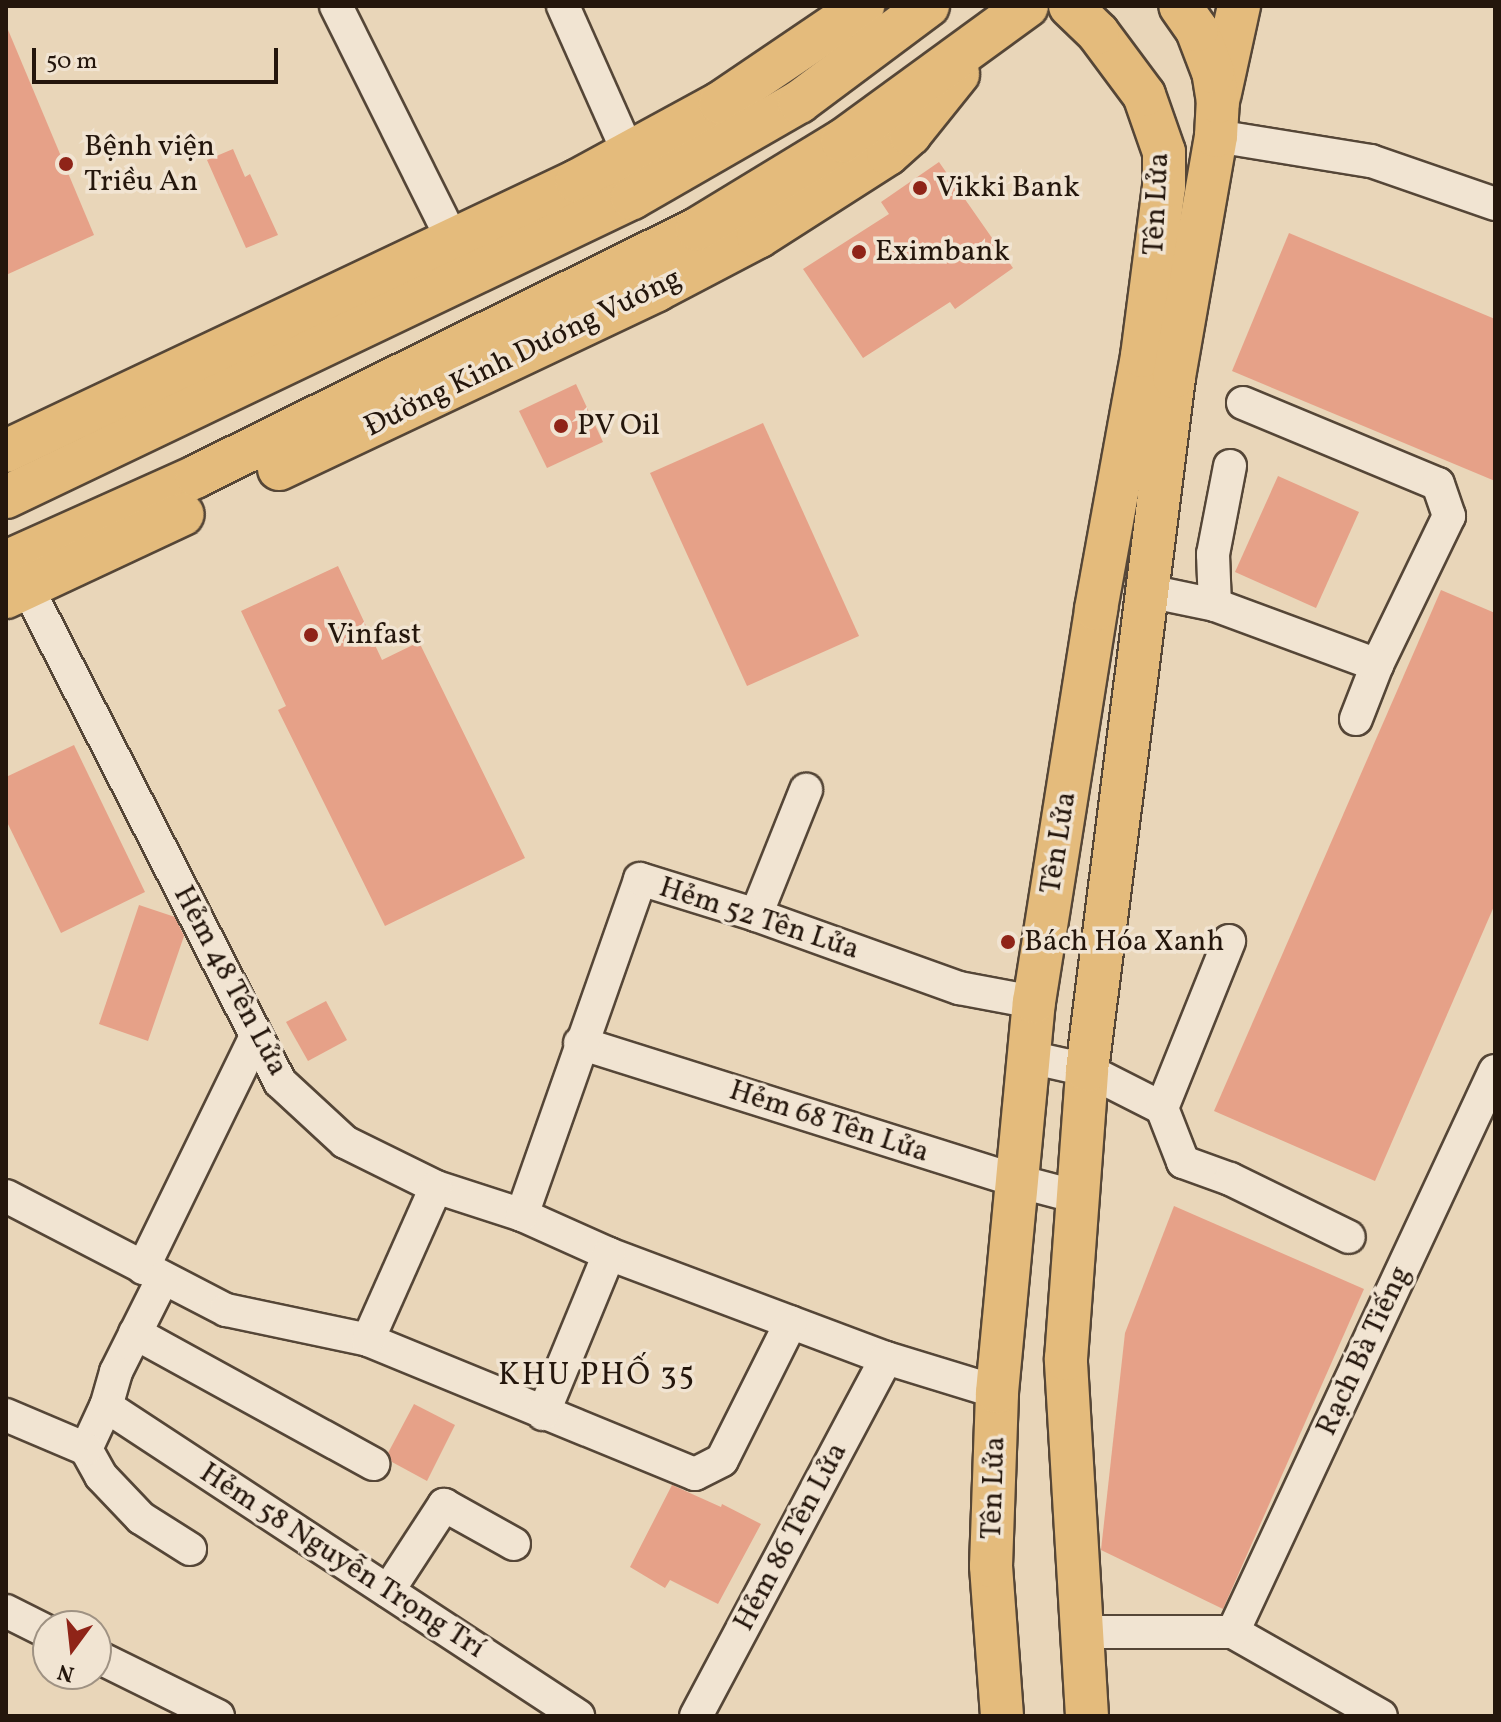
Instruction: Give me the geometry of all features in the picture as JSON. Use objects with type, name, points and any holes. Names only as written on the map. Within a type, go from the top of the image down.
[{"type":"main road","points":[[6,451],[453,241],[629,154],[720,103],[863,6]]},
{"type":"main road","points":[[6,497],[632,198],[799,102],[928,6]]},
{"type":"main road","name":"Đường Kinh Dương Vương","points":[[13,576],[203,489],[697,229],[842,141],[1027,6]]},
{"type":"main road","name":"Tên Lửa","points":[[993,1710],[991,1566],[997,1392],[1034,1002],[1096,609],[1142,356],[1164,187],[1164,152],[1144,95],[1098,33],[1070,6]]},
{"type":"main road","name":"Tên Lửa","points":[[1087,1716],[1066,1359],[1087,1070],[1174,377],[1217,119],[1206,50],[1180,6]]},
{"type":"main road","points":[[1217,119],[1239,6]]},
{"type":"main road","points":[[154,379],[203,489]]},
{"type":"street","points":[[336,6],[453,241]]},
{"type":"street","points":[[563,6],[629,154]]},
{"type":"street","points":[[1217,119],[1371,161],[1495,204]]},
{"type":"street","points":[[1243,403],[1438,484],[1449,516],[1377,665],[1356,719]]},
{"type":"street","points":[[1215,605],[1213,554],[1230,466]]},
{"type":"street","name":"Hẻm 48 Tên Lửa","points":[[13,576],[280,1082],[345,1142],[436,1187],[522,1215],[609,1254],[791,1322]]},
{"type":"street","points":[[1148,591],[1215,605],[1377,665]]},
{"type":"street","points":[[756,915],[806,790]]},
{"type":"street","name":"Hẻm 52 Tên Lửa","points":[[522,1215],[640,879],[756,915],[959,988],[1034,1002]]},
{"type":"street","points":[[1162,1108],[1229,941]]},
{"type":"street","points":[[86,1449],[135,1333],[153,1273],[256,1036]]},
{"type":"street","name":"Hẻm 68 Tên Lửa","points":[[580,1043],[1017,1181],[1078,1197]]},
{"type":"street","points":[[1029,1057],[1087,1070],[1162,1108],[1183,1162],[1230,1179],[1349,1237]]},
{"type":"street","name":"Rạch Bà Tiếng","points":[[1233,1632],[1495,1071]]},
{"type":"street","points":[[368,1340],[436,1187]]},
{"type":"street","points":[[6,1196],[226,1310],[368,1340],[695,1474],[722,1460],[791,1322],[886,1358],[997,1392]]},
{"type":"street","points":[[543,1414],[609,1254]]},
{"type":"street","points":[[135,1333],[373,1464]]},
{"type":"street","name":"Hẻm 86 Tên Lửa","points":[[696,1716],[886,1358]]},
{"type":"street","name":"Hẻm 58 Nguyễn Trọng Trí","points":[[106,1406],[578,1716]]},
{"type":"street","points":[[6,1415],[86,1449],[101,1476],[141,1518],[190,1549]]},
{"type":"street","points":[[388,1591],[444,1505],[514,1544]]},
{"type":"street","points":[[6,1611],[32,1624]]},
{"type":"street","points":[[1081,1632],[1233,1632],[1381,1716]]},
{"type":"street","points":[[112,1664],[218,1716]]},
{"type":"building","name":"Bệnh viện Triều An","points":[[6,25],[94,235],[6,275]]},
{"type":"building","points":[[233,149],[245,177],[250,174],[278,235],[246,248],[207,160]]},
{"type":"building","points":[[939,162],[1013,268],[955,309],[950,302],[863,358],[803,269],[889,214],[881,202]]},
{"type":"building","points":[[1289,233],[1495,319],[1495,481],[1232,371]]},
{"type":"building","name":"PV Oil","points":[[576,384],[603,442],[547,468],[519,411]]},
{"type":"building","points":[[763,423],[859,636],[747,686],[650,473]]},
{"type":"building","points":[[1278,476],[1359,512],[1316,608],[1235,572]]},
{"type":"building","points":[[338,566],[382,660],[419,642],[525,858],[385,926],[278,710],[286,706],[241,611]]},
{"type":"building","points":[[1441,590],[1495,613],[1495,904],[1375,1181],[1214,1111]]},
{"type":"building","points":[[74,745],[145,892],[61,933],[6,820],[6,777]]},
{"type":"building","points":[[139,905],[175,917],[184,936],[148,1041],[99,1024]]},
{"type":"building","points":[[326,1001],[347,1040],[308,1061],[286,1022]]},
{"type":"building","points":[[1174,1206],[1364,1289],[1223,1609],[1101,1550],[1125,1333]]},
{"type":"building","points":[[414,1404],[455,1425],[427,1481],[392,1462],[388,1453]]},
{"type":"building","points":[[672,1485],[721,1507],[722,1504],[761,1524],[718,1604],[670,1580],[665,1588],[630,1567]]},
{"type":"place","name":"Bệnh viện Triều An","points":[[66,164]]},
{"type":"place","name":"Vikki Bank","points":[[920,188]]},
{"type":"place","name":"Eximbank","points":[[859,252]]},
{"type":"place","name":"PV Oil","points":[[561,426]]},
{"type":"place","name":"Vinfast","points":[[311,635]]},
{"type":"place","name":"Bách Hóa Xanh","points":[[1008,942]]},
{"type":"district","name":"KHU PHỐ 35","points":[[597,1376]]}]
